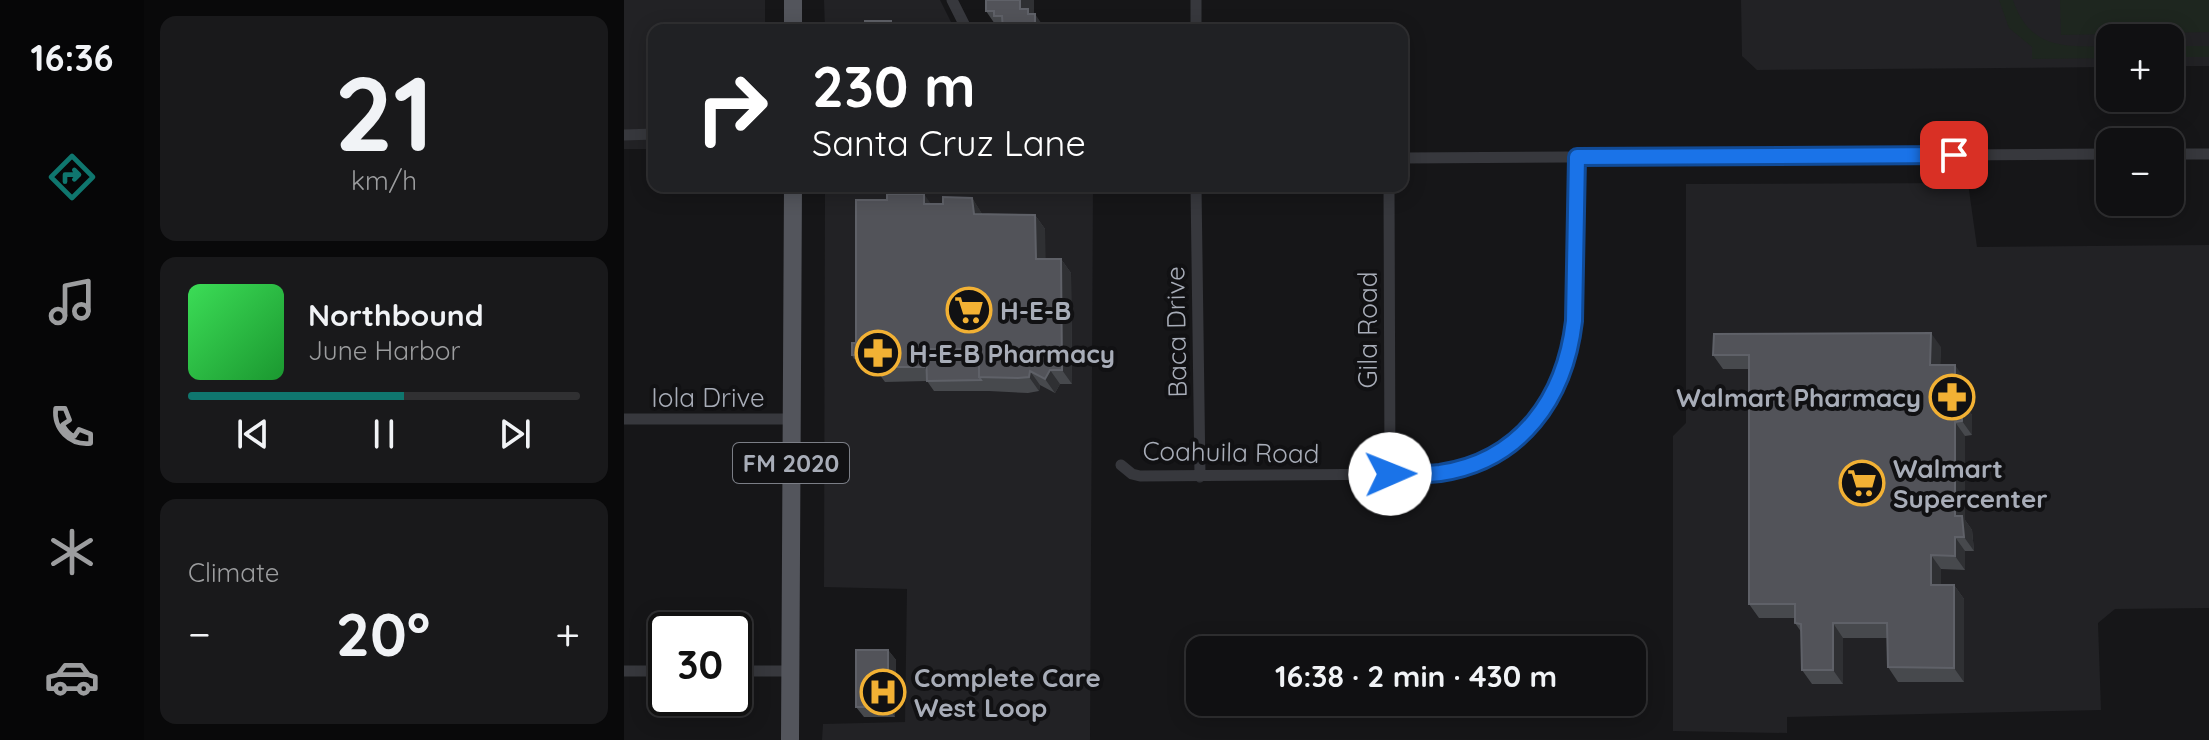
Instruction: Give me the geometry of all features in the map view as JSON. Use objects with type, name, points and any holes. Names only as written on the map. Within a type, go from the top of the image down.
[{"type":"main road","points":[[793,0],[793,24]]},
{"type":"main road","name":"FM 2020","points":[[790,740],[793,192]]},
{"type":"street","points":[[952,0],[964,24]]},
{"type":"street","points":[[1196,0],[1196,24]]},
{"type":"street","points":[[624,135],[648,134]]},
{"type":"street","points":[[1408,158],[2096,154]]},
{"type":"street","points":[[2184,154],[2209,154]]},
{"type":"street","name":"Coahuila Road","points":[[1121,465],[1140,476],[1442,472],[1468,466],[1516,440],[1551,399],[1563,375],[1572,335],[1577,157]]},
{"type":"street","name":"Baca Drive","points":[[1196,192],[1200,477]]},
{"type":"street","name":"Gila Road","points":[[1389,192],[1390,474]]},
{"type":"street","name":"Iola Drive","points":[[624,419],[791,419]]},
{"type":"street","points":[[624,671],[648,671]]},
{"type":"street","points":[[752,671],[791,671]]},
{"type":"shaded area","points":[[624,0],[765,0],[765,24],[648,24],[648,149],[624,149]]},
{"type":"shaded area","points":[[824,0],[940,0],[952,24],[825,24]]},
{"type":"shaded area","points":[[1741,0],[2209,0],[2209,66],[2184,66],[2184,24],[2096,24],[2096,67],[1757,70],[1742,56]]},
{"type":"shaded area","points":[[1999,0],[2013,0],[2020,16],[2039,37],[2064,45],[2096,46],[2096,58],[2032,59],[2032,47],[2009,28]]},
{"type":"shaded area","points":[[2060,0],[2209,0],[2209,32],[2184,33],[2184,24],[2096,24],[2096,34],[2061,35]]},
{"type":"shaded area","points":[[2184,46],[2209,46],[2209,57],[2184,57]]},
{"type":"shaded area","points":[[1968,183],[1977,247],[2209,245],[2209,608],[2115,609],[2098,623],[2101,710],[1787,717],[1787,733],[1673,731],[1673,436],[1686,423],[1686,184]]},
{"type":"shaded area","points":[[825,192],[1093,192],[1090,740],[822,740],[823,724],[905,722],[907,589],[824,587]]},
{"type":"building","points":[[986,0],[1020,0],[1020,9],[1028,9],[1028,14],[1035,14],[1035,24],[1003,24],[1002,16],[986,11]]},
{"type":"building","points":[[865,21],[891,21],[891,24],[865,24]]},
{"type":"building","name":"H-E-B","points":[[887,194],[924,194],[924,204],[943,204],[943,197],[972,198],[974,214],[1035,215],[1036,259],[1061,259],[1062,370],[1050,370],[1045,379],[1030,371],[1029,377],[979,377],[979,349],[924,349],[924,367],[875,367],[876,358],[868,358],[868,349],[856,349],[856,200],[887,200]]},
{"type":"building","name":"Walmart Supercenter","points":[[1931,333],[1930,365],[1955,365],[1955,401],[1962,401],[1962,421],[1955,422],[1955,516],[1962,516],[1964,537],[1955,537],[1955,556],[1931,555],[1931,585],[1954,585],[1954,668],[1888,667],[1887,623],[1833,623],[1833,670],[1802,670],[1801,624],[1795,623],[1795,604],[1749,604],[1749,355],[1713,355],[1714,334]]},
{"type":"building","points":[[852,343],[856,343],[861,355],[852,355]]},
{"type":"building","points":[[926,352],[979,352],[981,380],[927,381]]},
{"type":"building","name":"Complete Care West Loop","points":[[856,650],[888,650],[888,674],[894,674],[894,689],[887,689],[888,707],[856,707]]},
{"type":"place","name":"H-E-B","points":[[969,310]]},
{"type":"place","name":"H-E-B Pharmacy","points":[[878,353]]},
{"type":"place","name":"Walmart Pharmacy","points":[[1952,397]]},
{"type":"place","name":"Walmart Supercenter","points":[[1862,483]]},
{"type":"place","name":"Complete Care West Loop","points":[[883,692]]},
{"type":"route","points":[[1390,474],[1442,472],[1468,466],[1493,455],[1516,440],[1551,399],[1571,349],[1577,157],[1954,155]]}]
